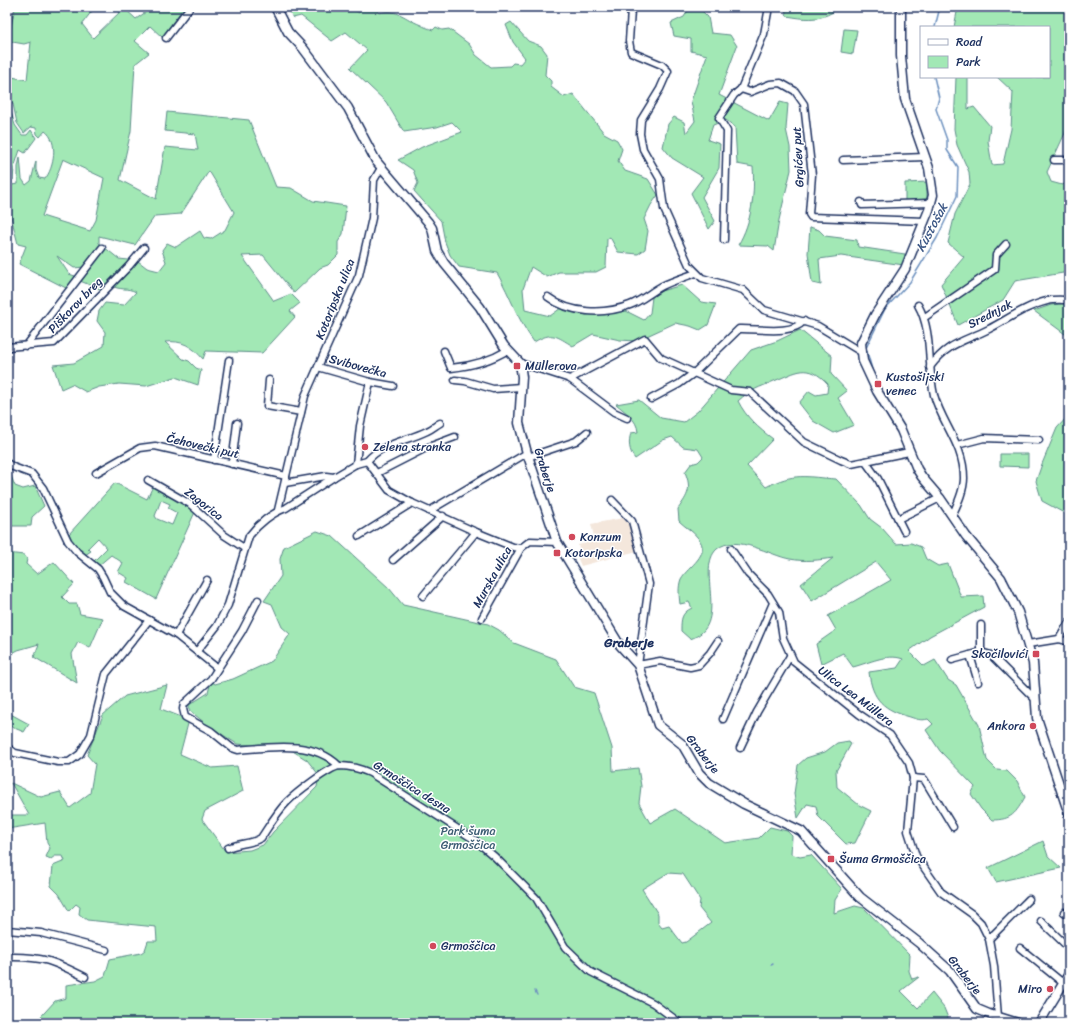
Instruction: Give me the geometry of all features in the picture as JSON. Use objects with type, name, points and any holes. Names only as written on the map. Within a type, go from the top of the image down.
[{"type":"street","points":[[166,38],[190,7]]},
{"type":"street","points":[[275,7],[288,32],[303,48],[348,108],[381,168],[428,222],[432,228],[434,244],[444,263],[480,307],[508,350],[520,363],[570,379],[614,412],[627,418]]},
{"type":"street","points":[[617,7],[630,10],[638,7]]},
{"type":"street","points":[[724,240],[727,131],[719,118],[734,95],[741,89],[764,34],[769,7]]},
{"type":"street","points":[[901,7],[901,56],[905,99],[925,157],[932,184],[931,203],[925,221],[904,269],[875,315],[861,342],[863,361],[872,381],[901,430],[909,452],[922,477],[940,498],[966,536],[1001,578],[1018,612],[1033,663],[1035,699],[1040,730],[1069,814]]},
{"type":"street","points":[[630,10],[629,41],[631,52],[662,65],[668,71],[660,89],[642,120],[640,127],[641,144],[660,178],[664,209],[689,265],[696,273],[713,282],[743,290],[764,310],[804,321],[824,330],[862,352]]},
{"type":"street","name":"Grgićev put","points":[[741,89],[750,92],[770,84],[780,83],[791,88],[802,100],[806,111],[812,175],[809,214],[811,217],[925,221]]},
{"type":"street","points":[[843,160],[925,157]]},
{"type":"street","points":[[1054,160],[1069,160]]},
{"type":"street","name":"Kotoripska ulica","points":[[278,510],[306,396],[359,275],[372,218],[374,180],[381,168]]},
{"type":"street","points":[[861,202],[862,205],[931,203]]},
{"type":"street","points":[[925,317],[995,269],[996,255],[1006,244]]},
{"type":"street","points":[[26,346],[102,248]]},
{"type":"street","name":"Piškorov breg","points":[[7,347],[51,344],[61,337],[144,248]]},
{"type":"street","points":[[548,297],[559,305],[586,312],[606,310],[630,305],[663,286],[696,273]]},
{"type":"street","name":"Srednjak","points":[[930,367],[939,355],[953,344],[988,329],[1019,311],[1048,300],[1069,300]]},
{"type":"street","points":[[918,305],[925,317],[930,367],[935,396],[957,445],[964,479],[952,516]]},
{"type":"street","points":[[651,399],[679,384],[694,373],[739,329],[769,331],[799,326],[804,321]]},
{"type":"street","points":[[570,379],[645,339],[661,358],[732,390],[750,392],[804,442],[851,464],[909,452]]},
{"type":"street","points":[[444,351],[451,368],[483,362],[508,350]]},
{"type":"street","points":[[214,460],[228,360]]},
{"type":"street","name":"Graberje","points":[[520,363],[521,387],[519,423],[557,542],[619,644],[638,665],[658,725],[682,744],[699,773],[710,783],[744,804],[800,831],[860,896],[943,964],[977,1009],[1018,1023]]},
{"type":"street","name":"Svibovečka","points":[[318,367],[370,382],[393,386]]},
{"type":"street","points":[[269,380],[267,406],[301,412]]},
{"type":"street","points":[[455,380],[493,389],[521,387]]},
{"type":"street","points":[[356,464],[360,426],[370,382]]},
{"type":"street","points":[[232,464],[237,423]]},
{"type":"street","points":[[197,651],[217,626],[228,605],[244,548],[249,536],[256,526],[278,510],[286,508],[356,464],[367,461],[383,449],[405,438],[426,432],[440,423]]},
{"type":"street","points":[[429,511],[528,455],[576,441],[587,432]]},
{"type":"street","points":[[377,473],[426,448],[455,437]]},
{"type":"street","points":[[957,445],[984,438],[1039,440]]},
{"type":"street","name":"Čehovečki put","points":[[96,473],[140,448],[155,446],[286,476]]},
{"type":"street","points":[[367,461],[389,490],[412,503],[476,532],[514,547],[521,548],[530,541],[557,542]]},
{"type":"street","points":[[865,461],[878,479],[904,531]]},
{"type":"street","points":[[7,463],[13,468],[32,474],[43,488],[68,541],[77,552],[98,569],[104,577],[110,592],[124,606],[176,635],[217,668]]},
{"type":"street","points":[[285,483],[326,476],[334,477]]},
{"type":"street","name":"Zagorica","points":[[148,480],[190,504],[224,535],[244,548]]},
{"type":"street","points":[[898,519],[940,498]]},
{"type":"street","points":[[612,500],[632,521],[649,584],[638,665],[660,661],[690,668],[699,665],[718,641]]},
{"type":"street","points":[[359,536],[412,503]]},
{"type":"street","points":[[393,560],[443,516]]},
{"type":"street","points":[[423,596],[476,532]]},
{"type":"street","name":"Murska ulica","points":[[482,618],[521,548]]},
{"type":"street","name":"Ulica Lea Müllera","points":[[731,549],[748,574],[768,594],[779,612],[783,638],[790,656],[800,669],[890,735],[909,763],[913,778],[913,796],[908,831],[916,856],[941,892],[972,914],[981,923],[989,939],[994,966],[998,1017]]},
{"type":"street","points":[[176,635],[207,580]]},
{"type":"street","points":[[228,848],[236,844],[256,841],[261,838],[286,803],[317,779],[339,766],[331,758],[296,747],[238,750],[232,748],[210,732],[185,717],[183,709],[184,704],[211,679],[242,631],[258,600]]},
{"type":"street","points":[[723,719],[773,603]]},
{"type":"street","points":[[7,747],[15,753],[58,762],[69,762],[80,754],[91,735],[106,674],[149,620]]},
{"type":"street","points":[[1059,639],[1069,622]]},
{"type":"street","points":[[981,625],[982,652]]},
{"type":"street","points":[[1028,644],[1059,639],[1069,642]]},
{"type":"street","points":[[952,660],[982,652],[991,654],[1035,699]]},
{"type":"street","points":[[970,655],[978,682]]},
{"type":"street","points":[[740,748],[761,706],[790,656]]},
{"type":"street","name":"Grmoščica desna","points":[[339,766],[351,767],[370,774],[475,840],[507,867],[536,898],[548,915],[559,938],[578,962],[601,978],[653,1003],[680,1023]]},
{"type":"street","points":[[913,778],[924,779],[953,827]]},
{"type":"street","points":[[989,939],[1029,899]]},
{"type":"street","points":[[1041,921],[1069,948]]},
{"type":"street","points":[[7,930],[41,933],[106,950]]},
{"type":"street","points":[[1020,948],[1063,983]]},
{"type":"street","points":[[7,957],[34,956],[55,962],[85,977]]},
{"type":"street","points":[[1039,1023],[1069,974]]},
{"type":"shaded area","points":[[623,518],[629,524],[637,551],[581,566],[576,554],[580,552],[578,545],[595,541],[591,524]]},
{"type":"green space","points":[[15,7],[95,7],[82,24],[93,38],[123,9],[121,7],[125,7],[124,8],[136,19],[153,7],[184,7],[162,37],[150,26],[135,41],[149,53],[135,64],[131,131],[120,180],[156,199],[165,147],[198,150],[195,134],[165,131],[167,112],[249,120],[276,187],[291,188],[313,201],[346,206],[343,234],[338,242],[338,255],[328,265],[320,268],[294,293],[263,255],[242,256],[274,301],[291,294],[300,303],[290,311],[295,317],[262,353],[206,351],[203,359],[191,347],[177,342],[165,342],[183,359],[189,361],[196,368],[201,370],[198,385],[175,377],[146,386],[119,384],[99,387],[86,392],[72,384],[61,389],[53,365],[74,363],[104,346],[105,332],[97,321],[99,311],[105,303],[124,305],[136,292],[110,285],[105,291],[80,281],[84,267],[74,268],[57,256],[69,274],[75,276],[72,284],[66,288],[19,264],[26,246],[18,244],[7,201],[7,171],[12,185],[18,184],[18,167],[20,157],[22,179],[26,185],[31,181],[36,161],[36,170],[39,178],[45,179],[53,162],[54,148],[49,135],[45,131],[40,137],[37,134],[36,128],[31,127],[24,133],[17,123],[13,104],[7,101],[7,82],[12,77],[27,80],[31,42],[24,44],[7,41],[7,11],[13,12],[10,32]],"holes":[[[63,159],[104,178],[96,220],[90,231],[42,216]],[[209,171],[234,212],[225,230],[211,239],[204,238],[200,231],[176,247],[167,243],[162,250],[166,262],[159,271],[147,268],[138,261],[119,259],[99,243],[99,236],[135,245],[155,216],[181,214]]]},
{"type":"green space","points":[[286,7],[349,7],[359,13],[361,7],[375,7],[379,13],[397,13],[433,30],[436,27],[442,30],[449,29],[469,44],[476,55],[491,67],[510,66],[513,63],[520,64],[525,58],[513,42],[506,25],[511,22],[528,41],[541,46],[547,54],[545,75],[551,81],[551,87],[564,97],[573,94],[604,133],[617,140],[622,149],[618,161],[625,171],[648,179],[658,195],[644,219],[648,231],[645,249],[638,254],[618,252],[610,237],[607,239],[606,267],[596,272],[559,272],[547,277],[531,267],[523,289],[525,310],[550,316],[561,308],[586,315],[624,310],[644,320],[650,313],[652,297],[661,291],[682,285],[701,302],[716,304],[708,325],[700,330],[675,323],[636,341],[620,340],[593,334],[573,346],[554,336],[546,337],[534,342],[523,325],[497,273],[459,267],[450,255],[445,242],[441,221],[414,191],[418,183],[413,170],[398,160],[422,147],[462,132],[452,122],[437,127],[404,132],[386,102],[350,68],[367,50],[346,32],[332,41],[301,16],[293,18]]},
{"type":"green space","points":[[690,7],[698,7],[708,17],[711,33],[730,35],[737,46],[719,95],[769,121],[780,102],[788,104],[786,129],[790,147],[791,170],[779,220],[774,251],[768,246],[738,245],[747,227],[752,207],[754,177],[753,167],[737,164],[735,127],[726,120],[713,125],[708,140],[720,144],[719,168],[702,197],[715,221],[709,229],[691,193],[703,177],[672,158],[663,147],[668,124],[674,117],[684,122],[686,133],[695,121],[691,101],[707,55],[691,51],[691,39],[674,36],[671,23],[684,17]]},
{"type":"green space","points":[[788,7],[835,7],[833,12],[822,17],[799,18],[787,16],[785,9]]},
{"type":"green space","points":[[958,7],[1069,7],[1069,131],[1066,131],[1047,172],[1051,182],[1062,185],[1069,182],[1069,272],[1015,281],[1003,300],[958,325],[941,284],[964,257],[948,243],[955,214],[970,184],[969,172],[957,145],[954,129],[956,78],[968,78],[968,109],[974,107],[990,126],[988,141],[992,165],[1003,164],[1011,129],[1013,92],[998,78],[1050,78],[1050,26],[954,26]]},
{"type":"green space","points":[[844,29],[857,30],[853,54],[841,52]]},
{"type":"green space","points":[[7,106],[9,106],[15,125],[22,135],[27,135],[31,130],[36,138],[25,153],[20,150],[14,168],[13,180],[10,172],[8,157],[9,149],[7,146]]},
{"type":"green space","points":[[927,182],[927,199],[905,201],[905,183]]},
{"type":"green space","points":[[810,227],[819,230],[825,236],[857,240],[858,247],[905,254],[904,265],[841,256],[819,259],[821,285],[812,283],[808,253]]},
{"type":"green space","points":[[1069,303],[1069,337],[1034,311],[1051,305]]},
{"type":"green space","points":[[800,330],[832,356],[831,374],[847,391],[838,398],[854,425],[834,433],[813,421],[799,403],[809,391],[816,395],[827,393],[828,384],[814,373],[808,371],[796,372],[755,389],[738,401],[753,422],[773,439],[747,466],[766,487],[776,482],[793,477],[836,479],[861,505],[870,519],[882,528],[896,544],[911,543],[921,547],[926,559],[938,566],[948,564],[961,597],[983,596],[984,607],[930,636],[909,651],[924,666],[935,660],[948,680],[956,685],[979,725],[987,760],[997,770],[1007,771],[1017,781],[1025,797],[1016,811],[1009,817],[999,820],[992,820],[981,809],[971,794],[975,787],[940,751],[926,730],[933,724],[928,719],[916,719],[893,711],[886,707],[876,697],[869,672],[897,668],[903,659],[897,657],[884,658],[853,667],[843,653],[821,664],[816,644],[836,630],[828,616],[891,580],[876,562],[812,601],[801,584],[833,558],[796,560],[743,544],[734,543],[725,545],[717,549],[711,558],[709,570],[711,610],[708,622],[702,632],[690,639],[681,631],[682,617],[692,608],[689,602],[680,604],[680,582],[684,574],[701,555],[702,544],[691,531],[679,521],[678,509],[688,492],[688,483],[685,472],[691,464],[698,462],[703,457],[698,449],[683,447],[672,437],[663,440],[635,459],[630,450],[630,440],[631,433],[638,432],[637,427],[630,416],[616,404],[639,400],[661,418],[684,422],[698,411],[751,350],[777,341]]},
{"type":"green space","points":[[1069,415],[1069,510],[1064,513],[1042,501],[1036,481],[1057,428]]},
{"type":"green space","points":[[1000,454],[1028,454],[1028,467],[1000,466]]},
{"type":"green space","points":[[11,476],[15,486],[23,489],[35,486],[44,506],[32,517],[31,526],[7,526],[7,478]]},
{"type":"green space","points":[[115,483],[147,499],[153,486],[182,501],[195,512],[156,599],[126,582],[128,578],[118,572],[123,563],[111,555],[98,566],[93,562],[107,548],[98,538],[88,548],[91,551],[85,555],[74,545],[69,534]],"holes":[[[161,500],[170,504],[168,508],[177,513],[172,525],[157,519],[155,516]]]},
{"type":"green space","name":"Park šuma Grmoščica","points":[[317,531],[332,536],[389,588],[403,605],[488,624],[499,630],[514,643],[556,659],[574,687],[594,693],[612,748],[613,771],[638,768],[641,786],[639,803],[650,823],[675,809],[725,843],[759,838],[770,827],[787,831],[792,836],[791,854],[800,857],[811,855],[842,889],[835,900],[834,913],[855,906],[864,908],[910,955],[909,971],[912,979],[919,977],[901,991],[918,1008],[932,993],[944,1008],[950,1023],[35,1023],[55,1001],[66,998],[66,985],[95,981],[105,976],[110,959],[141,953],[145,950],[148,941],[157,941],[156,927],[87,920],[79,914],[80,907],[76,904],[69,911],[59,894],[51,886],[53,866],[65,861],[63,856],[55,856],[51,859],[46,857],[50,848],[47,843],[45,823],[7,829],[7,815],[29,815],[11,783],[41,797],[60,792],[70,808],[90,793],[95,764],[87,755],[103,715],[125,696],[167,685],[161,709],[189,720],[180,754],[212,768],[237,766],[243,791],[205,811],[202,819],[226,852],[250,850],[263,845],[273,832],[317,787],[319,775],[307,760],[288,748],[237,744],[206,724],[189,710],[189,705],[208,693],[211,681],[215,684],[233,679],[272,661],[290,634],[282,627],[272,604],[264,601],[281,576],[280,559],[284,547]],"holes":[[[668,873],[683,874],[700,900],[699,908],[711,923],[686,942],[682,943],[669,926],[662,928],[658,923],[658,914],[642,889]]]},
{"type":"green space","points":[[7,553],[24,555],[27,559],[26,564],[37,574],[54,562],[74,584],[62,597],[69,604],[77,604],[80,614],[103,618],[90,648],[78,642],[72,654],[77,683],[34,657],[39,644],[18,650],[7,656]]},
{"type":"green space","points":[[7,712],[29,724],[24,732],[7,725]]},
{"type":"green space","points":[[849,741],[851,744],[836,771],[837,787],[859,805],[871,811],[855,843],[846,844],[818,816],[816,806],[807,804],[798,818],[794,794],[798,765],[806,758],[825,752],[837,743]]},
{"type":"green space","points":[[1043,841],[1048,856],[1061,868],[996,882],[988,868]]},
{"type":"waterway","name":"Kustošak","points":[[935,26],[940,7]]},
{"type":"waterway","name":"Kustošak","points":[[873,373],[866,348],[885,309],[910,282],[937,238],[957,196],[958,167],[947,150],[947,140],[936,109],[939,98],[934,78]]},
{"type":"waterway","points":[[535,991],[537,995]]},
{"type":"place","name":"Müllerova","points":[[517,366]]},
{"type":"place","name":"Kustošijski venec","points":[[878,384]]},
{"type":"place","name":"Zelena stranka","points":[[365,447]]},
{"type":"place","name":"Konzum","points":[[572,537]]},
{"type":"place","name":"Kotoripska","points":[[557,553]]},
{"type":"place","name":"Skočilovići","points":[[1036,654]]},
{"type":"place","name":"Ankora","points":[[1033,726]]},
{"type":"place","name":"Šuma Grmoščica","points":[[831,859]]},
{"type":"place","name":"Grmoščica","points":[[433,946]]},
{"type":"place","name":"Miro","points":[[1050,989]]},
{"type":"district","name":"Graberje","points":[[629,642]]}]
